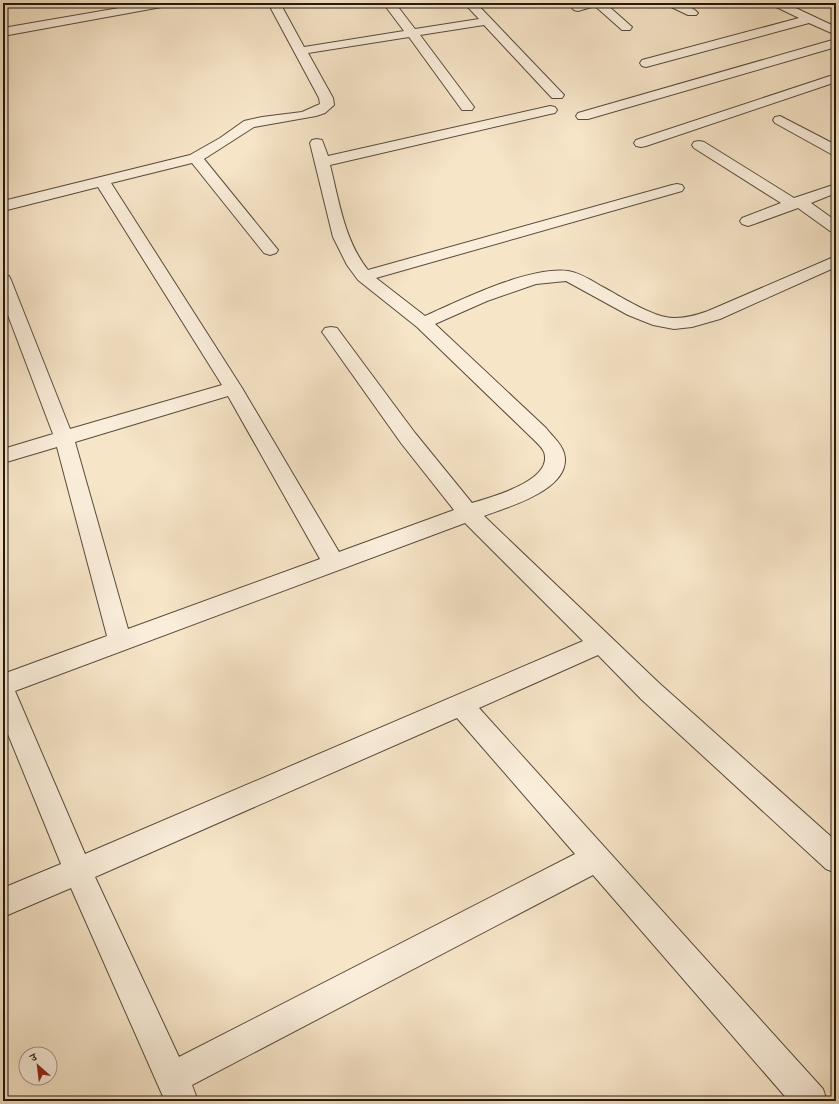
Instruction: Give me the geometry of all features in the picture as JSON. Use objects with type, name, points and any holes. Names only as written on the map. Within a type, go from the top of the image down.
[{"type":"street","points":[[3,32],[138,5],[167,3]]},
{"type":"street","points":[[3,206],[196,158],[251,123],[310,114],[322,110],[327,105],[326,98],[274,3]]},
{"type":"street","points":[[389,3],[413,33],[467,107]]},
{"type":"street","points":[[470,3],[557,95]]},
{"type":"street","points":[[578,8],[594,3]]},
{"type":"street","points":[[598,3],[626,27]]},
{"type":"street","points":[[671,3],[692,13]]},
{"type":"street","points":[[778,3],[836,31]]},
{"type":"street","points":[[64,8],[69,20]]},
{"type":"street","points":[[646,63],[810,19]]},
{"type":"street","points":[[823,24],[836,20]]},
{"type":"street","points":[[300,51],[488,22]]},
{"type":"street","points":[[583,116],[836,44]]},
{"type":"street","points":[[641,143],[836,78]]},
{"type":"street","points":[[322,162],[550,110]]},
{"type":"street","points":[[780,120],[836,151]]},
{"type":"street","points":[[3,685],[528,491],[545,479],[555,466],[554,452],[539,433],[423,323],[364,276],[353,262],[341,237],[317,143]]},
{"type":"street","points":[[699,145],[836,228]]},
{"type":"street","points":[[196,158],[270,250]]},
{"type":"street","points":[[103,182],[233,388],[334,563]]},
{"type":"street","points":[[364,276],[677,188]]},
{"type":"street","points":[[748,221],[836,188]]},
{"type":"street","points":[[423,323],[481,297],[533,279],[568,276],[579,280],[634,311],[659,321],[674,324],[714,315],[836,261]]},
{"type":"street","points":[[4,284],[64,438],[120,641]]},
{"type":"street","points":[[332,332],[408,438],[468,513],[650,691],[836,859]]},
{"type":"street","points":[[3,456],[233,388]]},
{"type":"street","points":[[3,903],[602,643]]},
{"type":"street","points":[[3,692],[78,871],[177,1089],[597,858]]},
{"type":"street","points":[[461,705],[811,1101]]}]
